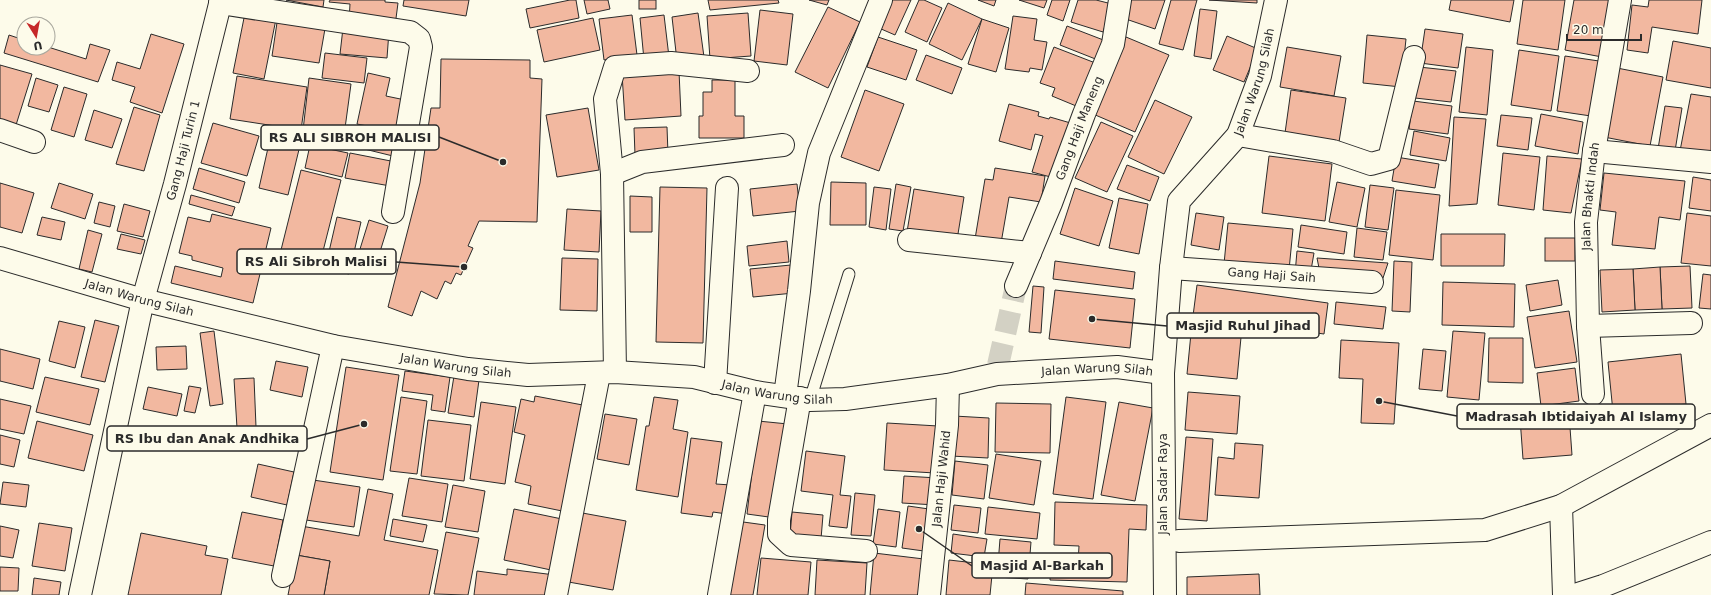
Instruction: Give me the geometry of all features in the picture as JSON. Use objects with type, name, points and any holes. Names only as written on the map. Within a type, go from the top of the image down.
[{"type":"street","points":[[866,550],[791,545],[779,534],[778,520],[798,398],[799,291],[808,203],[819,153],[881,0]]},
{"type":"street","name":"Gang Haji Maneng","points":[[1016,286],[1051,203],[1084,114],[1113,44],[1120,0]]},
{"type":"street","name":"Jalan Warung Silah","points":[[0,258],[143,300],[333,346],[468,369],[513,374],[607,373],[694,378],[755,392],[798,398],[845,399],[948,385],[998,369],[1117,368],[1164,373],[1171,268],[1179,201],[1238,135],[1260,76],[1276,0]]},
{"type":"street","name":"Jalan Bhakti Indah","points":[[1593,394],[1588,326],[1586,222],[1594,151],[1620,0]]},
{"type":"street","points":[[220,1],[410,32],[419,39],[421,47],[393,212]]},
{"type":"street","name":"Gang Haji Turin 1","points":[[80,595],[143,300],[175,184],[220,1]]},
{"type":"street","points":[[1238,135],[1333,151],[1371,164],[1389,159],[1414,57]]},
{"type":"street","points":[[556,595],[607,373],[612,174],[605,99],[615,67],[671,63],[748,71]]},
{"type":"street","points":[[0,130],[34,142]]},
{"type":"street","points":[[612,174],[642,162],[783,145]]},
{"type":"street","points":[[1594,151],[1711,162]]},
{"type":"street","points":[[715,383],[727,188]]},
{"type":"street","points":[[909,240],[1030,253]]},
{"type":"street","name":"Gang Haji Saih","points":[[1171,268],[1372,282]]},
{"type":"street","points":[[1588,326],[1691,323]]},
{"type":"street","points":[[283,576],[333,346]]},
{"type":"street","name":"Jalan Sadar Raya","points":[[1164,373],[1165,595]]},
{"type":"street","name":"Jalan Haji Wahid","points":[[929,595],[947,425],[948,385]]},
{"type":"street","points":[[718,595],[755,392]]},
{"type":"street","points":[[1179,541],[1485,530],[1561,506],[1709,431]]},
{"type":"street","points":[[1561,506],[1564,595]]},
{"type":"street","points":[[1575,595],[1603,586],[1711,542]]},
{"type":"lane","points":[[798,398],[849,274]]},
{"type":"building","points":[[286,0],[324,0],[323,7]]},
{"type":"building","points":[[330,0],[385,0],[385,2],[398,3],[395,26],[349,21],[350,4],[329,2]]},
{"type":"building","points":[[404,0],[469,0],[466,16],[403,6]]},
{"type":"building","points":[[576,0],[579,18],[530,28],[526,9]]},
{"type":"building","points":[[584,0],[608,0],[610,9],[587,14]]},
{"type":"building","points":[[639,0],[656,0],[656,9],[639,9]]},
{"type":"building","points":[[708,0],[778,0],[779,3],[710,10]]},
{"type":"building","points":[[809,0],[829,0],[827,5]]},
{"type":"building","points":[[883,0],[911,0],[895,35],[872,25]]},
{"type":"building","points":[[919,0],[924,0],[942,8],[927,42],[905,32]]},
{"type":"building","points":[[978,0],[996,0],[994,6]]},
{"type":"building","points":[[1019,0],[1047,0],[1044,8]]},
{"type":"building","points":[[1052,0],[1070,0],[1063,21],[1047,15]]},
{"type":"building","points":[[1078,0],[1096,0],[1112,4],[1103,32],[1071,22]]},
{"type":"building","points":[[1126,0],[1165,0],[1155,29],[1120,17]]},
{"type":"building","points":[[1171,0],[1197,0],[1183,50],[1159,44]]},
{"type":"building","points":[[1209,0],[1257,0],[1257,3]]},
{"type":"building","points":[[1451,0],[1514,0],[1510,22],[1449,10]]},
{"type":"building","points":[[1523,0],[1565,0],[1558,50],[1517,44]]},
{"type":"building","points":[[1574,0],[1612,0],[1602,57],[1565,50]]},
{"type":"building","points":[[1649,0],[1702,0],[1698,34],[1652,27],[1648,53],[1627,50],[1632,5],[1648,7]]},
{"type":"building","points":[[948,3],[982,19],[962,60],[929,44]]},
{"type":"building","points":[[828,7],[860,22],[828,88],[795,72]]},
{"type":"building","points":[[246,8],[277,14],[264,79],[233,73]]},
{"type":"building","points":[[1200,9],[1217,11],[1211,59],[1194,56]]},
{"type":"building","points":[[760,10],[793,14],[787,65],[754,61]]},
{"type":"building","points":[[698,13],[704,57],[677,61],[672,17]]},
{"type":"building","points":[[748,13],[751,56],[710,59],[707,16]]},
{"type":"building","points":[[632,15],[637,55],[604,60],[599,19]]},
{"type":"building","points":[[664,15],[669,57],[644,60],[640,18]]},
{"type":"building","points":[[278,16],[326,23],[319,63],[272,56]]},
{"type":"building","points":[[1013,16],[1037,19],[1034,40],[1047,42],[1042,70],[1030,68],[1029,72],[1005,69]]},
{"type":"building","points":[[593,18],[600,50],[544,62],[537,30]]},
{"type":"building","points":[[982,19],[1009,28],[996,72],[968,64]]},
{"type":"building","points":[[1067,26],[1106,41],[1098,60],[1060,45]]},
{"type":"building","points":[[343,28],[389,31],[387,58],[340,54]]},
{"type":"building","points":[[1425,29],[1463,34],[1458,68],[1420,63]]},
{"type":"building","points":[[151,34],[184,44],[162,113],[130,102],[135,87],[112,80],[117,62],[140,69]]},
{"type":"building","points":[[9,35],[16,37],[16,56],[56,56],[56,50],[86,59],[90,44],[110,50],[98,82],[4,53]]},
{"type":"building","points":[[1367,35],[1406,39],[1401,87],[1363,83]]},
{"type":"building","points":[[1227,36],[1258,49],[1244,82],[1213,70]]},
{"type":"building","points":[[878,37],[917,50],[906,80],[867,67]]},
{"type":"building","points":[[1126,37],[1169,55],[1135,132],[1093,114]]},
{"type":"building","points":[[1673,41],[1711,48],[1711,88],[1666,80]]},
{"type":"building","points":[[1054,47],[1098,64],[1081,108],[1052,96],[1055,88],[1040,83]]},
{"type":"building","points":[[1287,47],[1341,56],[1334,96],[1280,87]]},
{"type":"building","points":[[1466,47],[1493,50],[1487,115],[1459,112]]},
{"type":"building","points":[[1519,50],[1559,56],[1551,111],[1511,105]]},
{"type":"building","points":[[325,53],[367,58],[364,83],[322,78]]},
{"type":"building","points":[[926,55],[962,68],[952,94],[916,80]]},
{"type":"building","points":[[1565,56],[1599,61],[1591,116],[1557,111]]},
{"type":"building","points":[[441,59],[530,60],[530,78],[542,79],[537,222],[479,221],[468,246],[473,248],[461,275],[456,273],[451,284],[445,281],[437,299],[421,291],[412,316],[388,307],[420,183],[431,108],[440,108]]},
{"type":"building","points":[[0,65],[32,74],[16,125],[0,120]]},
{"type":"building","points":[[1419,67],[1456,71],[1451,102],[1415,98]]},
{"type":"building","points":[[1617,68],[1663,77],[1650,146],[1604,137]]},
{"type":"building","points":[[679,71],[681,116],[625,120],[622,74]]},
{"type":"building","points":[[368,73],[390,78],[386,96],[410,101],[403,133],[357,124]]},
{"type":"building","points":[[237,76],[307,87],[301,130],[230,119]]},
{"type":"building","points":[[36,78],[58,85],[49,112],[28,106]]},
{"type":"building","points":[[309,78],[351,84],[343,143],[302,139]]},
{"type":"building","points":[[712,80],[735,80],[735,116],[744,116],[744,138],[699,138],[699,116],[703,116],[703,92],[712,92]]},
{"type":"building","points":[[64,87],[87,94],[74,137],[51,130]]},
{"type":"building","points":[[865,90],[904,104],[879,171],[841,157]]},
{"type":"building","points":[[1291,90],[1346,98],[1339,142],[1285,133]]},
{"type":"building","points":[[1691,94],[1711,97],[1711,152],[1679,156]]},
{"type":"building","points":[[1155,100],[1192,117],[1164,174],[1128,157]]},
{"type":"building","points":[[1413,101],[1452,106],[1448,134],[1409,129]]},
{"type":"building","points":[[1009,104],[1039,112],[1038,116],[1049,119],[1050,117],[1074,124],[1058,179],[1032,172],[1043,136],[1035,134],[1031,150],[999,141]]},
{"type":"building","points":[[1665,106],[1682,108],[1675,151],[1658,149]]},
{"type":"building","points":[[134,107],[160,115],[144,171],[116,164]]},
{"type":"building","points":[[588,108],[599,170],[557,177],[546,115]]},
{"type":"building","points":[[94,110],[122,119],[112,148],[85,140]]},
{"type":"building","points":[[1541,114],[1583,122],[1578,154],[1535,146]]},
{"type":"building","points":[[1501,115],[1532,118],[1528,150],[1497,146]]},
{"type":"building","points":[[1454,117],[1486,119],[1477,204],[1449,206]]},
{"type":"building","points":[[1101,122],[1133,136],[1107,192],[1075,178]]},
{"type":"building","points":[[213,123],[259,136],[247,176],[201,163]]},
{"type":"building","points":[[353,127],[402,139],[397,157],[348,145]]},
{"type":"building","points":[[667,127],[668,154],[635,155],[634,128]]},
{"type":"building","points":[[272,130],[302,137],[288,195],[259,188]]},
{"type":"building","points":[[1414,131],[1450,138],[1446,161],[1410,155]]},
{"type":"building","points":[[310,145],[348,153],[342,177],[305,168]]},
{"type":"building","points":[[350,153],[401,163],[396,187],[345,178]]},
{"type":"building","points":[[1503,153],[1540,157],[1534,210],[1498,205]]},
{"type":"building","points":[[1269,156],[1332,164],[1325,221],[1262,213]]},
{"type":"building","points":[[1547,156],[1582,159],[1571,213],[1543,210]]},
{"type":"building","points":[[1396,157],[1439,164],[1435,188],[1392,181]]},
{"type":"building","points":[[1127,165],[1159,177],[1150,201],[1117,189]]},
{"type":"building","points":[[199,168],[245,182],[239,203],[193,189]]},
{"type":"building","points":[[995,168],[1045,176],[1041,202],[1009,197],[1000,249],[974,245],[985,179],[993,180]]},
{"type":"building","points":[[301,170],[341,180],[320,263],[280,254]]},
{"type":"building","points":[[1604,173],[1685,181],[1680,220],[1659,217],[1655,249],[1612,245],[1616,212],[1600,210]]},
{"type":"building","points":[[1693,177],[1711,180],[1711,211],[1689,208]]},
{"type":"building","points":[[831,182],[866,183],[866,225],[830,225]]},
{"type":"building","points":[[1337,182],[1365,188],[1357,227],[1329,222]]},
{"type":"building","points":[[0,183],[34,193],[22,233],[0,227]]},
{"type":"building","points":[[59,183],[93,194],[85,219],[51,208]]},
{"type":"building","points":[[797,184],[800,211],[753,216],[750,189]]},
{"type":"building","points":[[896,184],[911,187],[903,231],[889,229]]},
{"type":"building","points":[[1370,185],[1394,188],[1388,230],[1365,227]]},
{"type":"building","points":[[660,187],[707,188],[703,343],[656,342]]},
{"type":"building","points":[[874,187],[891,189],[886,230],[869,227]]},
{"type":"building","points":[[1075,188],[1113,201],[1099,246],[1060,234]]},
{"type":"building","points":[[914,189],[964,197],[957,240],[907,232]]},
{"type":"building","points":[[1396,190],[1440,195],[1433,260],[1389,255]]},
{"type":"building","points":[[191,195],[235,207],[232,216],[189,204]]},
{"type":"building","points":[[630,196],[652,197],[652,232],[630,232]]},
{"type":"building","points":[[1119,198],[1148,204],[1139,254],[1109,248]]},
{"type":"building","points":[[99,202],[115,206],[110,227],[94,223]]},
{"type":"building","points":[[124,204],[150,211],[143,237],[117,231]]},
{"type":"building","points":[[567,209],[601,211],[599,252],[564,250]]},
{"type":"building","points":[[1196,213],[1224,217],[1219,250],[1191,245]]},
{"type":"building","points":[[1687,213],[1711,216],[1711,266],[1681,263]]},
{"type":"building","points":[[212,214],[271,228],[253,303],[171,283],[175,266],[221,277],[223,268],[192,260],[192,256],[179,253],[188,217],[210,222]]},
{"type":"building","points":[[42,217],[65,222],[61,240],[37,235]]},
{"type":"building","points":[[337,217],[361,222],[349,274],[325,269]]},
{"type":"building","points":[[369,220],[388,226],[379,255],[360,249]]},
{"type":"building","points":[[1228,223],[1293,229],[1289,270],[1224,264]]},
{"type":"building","points":[[1301,225],[1347,232],[1344,254],[1298,247]]},
{"type":"building","points":[[1357,228],[1387,232],[1383,260],[1354,257]]},
{"type":"building","points":[[88,230],[102,234],[92,272],[79,269]]},
{"type":"building","points":[[121,234],[145,240],[141,254],[117,249]]},
{"type":"building","points":[[1441,234],[1505,234],[1504,266],[1441,266]]},
{"type":"building","points":[[1545,238],[1575,238],[1575,261],[1545,261]]},
{"type":"building","points":[[787,241],[789,262],[749,266],[747,246]]},
{"type":"building","points":[[1297,251],[1314,253],[1310,276],[1295,274]]},
{"type":"building","points":[[562,258],[598,259],[597,311],[560,310]]},
{"type":"building","points":[[1317,258],[1388,263],[1383,278],[1320,273]]},
{"type":"building","points":[[1055,261],[1135,272],[1133,289],[1053,279]]},
{"type":"building","points":[[1394,261],[1412,262],[1410,312],[1392,311]]},
{"type":"building","points":[[791,265],[794,293],[753,297],[750,269]]},
{"type":"building","points":[[1690,266],[1692,308],[1662,309],[1660,267]]},
{"type":"building","points":[[1660,267],[1662,309],[1635,310],[1633,269]]},
{"type":"building","points":[[1633,269],[1635,310],[1602,312],[1600,270]]},
{"type":"building","points":[[1703,274],[1711,275],[1711,309],[1699,308]]},
{"type":"building","points":[[1558,280],[1562,305],[1530,311],[1526,285]]},
{"type":"building","points":[[1443,282],[1515,284],[1514,327],[1442,325]]},
{"type":"building","points":[[1197,285],[1328,303],[1324,334],[1193,316]]},
{"type":"building","points":[[1033,286],[1044,287],[1041,333],[1029,332]]},
{"type":"building","points":[[1055,290],[1135,299],[1130,348],[1049,339]]},
{"type":"building","points":[[1336,302],[1386,307],[1383,329],[1334,324]]},
{"type":"building","points":[[1569,311],[1577,362],[1535,368],[1527,317]]},
{"type":"building","points":[[95,320],[119,326],[105,382],[81,377]]},
{"type":"building","points":[[59,321],[85,327],[75,368],[49,361]]},
{"type":"building","points":[[1192,323],[1242,327],[1237,379],[1187,374]]},
{"type":"building","points":[[214,331],[223,404],[210,406],[200,333]]},
{"type":"building","points":[[1453,331],[1485,333],[1479,400],[1447,397]]},
{"type":"building","points":[[1489,338],[1523,338],[1523,383],[1488,382]]},
{"type":"building","points":[[1341,340],[1399,343],[1394,424],[1361,423],[1363,379],[1339,378]]},
{"type":"building","points":[[186,346],[187,369],[157,370],[156,347]]},
{"type":"building","points":[[0,349],[40,359],[33,389],[0,381]]},
{"type":"building","points":[[1423,349],[1446,351],[1442,391],[1419,389]]},
{"type":"building","points":[[1681,354],[1686,404],[1613,412],[1608,362]]},
{"type":"building","points":[[276,361],[308,367],[302,397],[270,390]]},
{"type":"building","points":[[346,367],[399,375],[383,480],[330,472]]},
{"type":"building","points":[[1575,368],[1579,401],[1541,406],[1537,373]]},
{"type":"building","points":[[405,371],[450,377],[445,412],[431,410],[433,395],[402,391]]},
{"type":"building","points":[[454,376],[479,380],[474,417],[448,413]]},
{"type":"building","points":[[45,377],[99,389],[90,425],[36,412]]},
{"type":"building","points":[[254,378],[256,427],[237,428],[234,379]]},
{"type":"building","points":[[189,386],[201,388],[195,413],[184,411]]},
{"type":"building","points":[[148,387],[182,394],[177,416],[143,409]]},
{"type":"building","points":[[1188,392],[1240,396],[1237,434],[1185,430]]},
{"type":"building","points":[[535,396],[588,406],[567,512],[528,504],[531,486],[515,482],[525,435],[514,432],[521,399],[534,402]]},
{"type":"building","points":[[401,397],[427,401],[417,474],[390,471]]},
{"type":"building","points":[[654,397],[678,400],[673,429],[688,432],[678,497],[636,490],[646,426],[649,426]]},
{"type":"building","points":[[1066,397],[1106,402],[1093,499],[1053,494]]},
{"type":"building","points":[[0,399],[31,406],[24,434],[0,429]]},
{"type":"building","points":[[481,402],[516,407],[505,484],[470,479]]},
{"type":"building","points":[[1119,402],[1153,408],[1135,501],[1101,495]]},
{"type":"building","points":[[996,403],[1051,404],[1050,453],[995,452]]},
{"type":"building","points":[[605,414],[637,419],[629,465],[597,459]]},
{"type":"building","points":[[1569,414],[1572,455],[1523,459],[1520,418]]},
{"type":"building","points":[[954,416],[989,418],[988,458],[951,456]]},
{"type":"building","points":[[428,420],[471,425],[464,481],[421,476]]},
{"type":"building","points":[[37,421],[93,435],[84,471],[28,458]]},
{"type":"building","points":[[758,421],[788,424],[776,518],[747,514]]},
{"type":"building","points":[[887,423],[938,426],[935,473],[884,470]]},
{"type":"building","points":[[0,435],[20,440],[14,467],[0,464]]},
{"type":"building","points":[[1186,437],[1213,439],[1207,521],[1179,519]]},
{"type":"building","points":[[691,438],[722,442],[716,484],[731,485],[727,514],[713,512],[712,517],[681,513]]},
{"type":"building","points":[[1235,443],[1263,445],[1259,498],[1215,495],[1218,457],[1234,459]]},
{"type":"building","points":[[806,451],[845,456],[840,495],[851,496],[847,528],[829,526],[833,495],[801,491]]},
{"type":"building","points":[[996,454],[1041,461],[1034,505],[989,498]]},
{"type":"building","points":[[955,461],[988,465],[984,499],[952,495]]},
{"type":"building","points":[[258,464],[294,472],[287,505],[251,497]]},
{"type":"building","points":[[904,476],[938,478],[936,505],[902,503]]},
{"type":"building","points":[[409,478],[448,484],[442,522],[402,516]]},
{"type":"building","points":[[313,480],[360,487],[354,527],[306,520]]},
{"type":"building","points":[[3,482],[29,485],[26,507],[0,504]]},
{"type":"building","points":[[453,485],[485,491],[478,532],[445,527]]},
{"type":"building","points":[[368,489],[393,494],[384,540],[438,550],[429,595],[324,595],[330,561],[296,555],[301,526],[359,536]]},
{"type":"building","points":[[855,493],[875,495],[871,536],[851,535]]},
{"type":"building","points":[[1055,502],[1147,505],[1146,530],[1129,529],[1127,582],[1050,580],[1051,562],[1078,563],[1079,546],[1054,545]]},
{"type":"building","points":[[954,505],[981,508],[978,533],[951,530]]},
{"type":"building","points":[[908,506],[936,510],[931,552],[902,548]]},
{"type":"building","points":[[988,507],[1040,513],[1037,539],[985,534]]},
{"type":"building","points":[[514,509],[562,519],[551,570],[504,560]]},
{"type":"building","points":[[878,509],[900,512],[896,547],[873,544]]},
{"type":"building","points":[[242,512],[283,520],[274,566],[232,558]]},
{"type":"building","points":[[577,512],[626,521],[613,590],[563,581]]},
{"type":"building","points":[[792,512],[823,515],[821,539],[790,536]]},
{"type":"building","points":[[393,519],[427,525],[423,542],[390,536]]},
{"type":"building","points":[[736,521],[765,525],[753,595],[724,595]]},
{"type":"building","points":[[39,523],[72,528],[65,571],[32,566]]},
{"type":"building","points":[[0,526],[19,530],[13,558],[0,556]]},
{"type":"building","points":[[446,532],[479,538],[468,595],[434,594]]},
{"type":"building","points":[[141,533],[207,546],[205,555],[228,559],[221,595],[128,595]]},
{"type":"building","points":[[953,534],[987,539],[984,557],[951,553]]},
{"type":"building","points":[[1000,539],[1031,542],[1028,579],[997,577]]},
{"type":"building","points":[[874,553],[924,559],[920,595],[870,595]]},
{"type":"building","points":[[296,555],[330,561],[324,595],[288,595]]},
{"type":"building","points":[[761,558],[811,562],[808,595],[757,595]]},
{"type":"building","points":[[817,560],[867,563],[865,595],[815,595]]},
{"type":"building","points":[[949,560],[993,565],[990,595],[946,595]]},
{"type":"building","points":[[0,567],[19,568],[18,591],[0,591]]},
{"type":"building","points":[[507,569],[555,575],[552,595],[474,595],[477,571],[507,575]]},
{"type":"building","points":[[1259,574],[1260,595],[1187,595],[1187,577]]},
{"type":"building","points":[[34,578],[61,582],[59,595],[32,595]]},
{"type":"building","points":[[1026,583],[1123,591],[1123,595],[1025,595]]},
{"type":"tunnel","points":[[998,365],[1016,286]]},
{"type":"place","name":"RS ALI SIBROH MALISI","points":[[503,162]]},
{"type":"place","name":"RS Ali Sibroh Malisi","points":[[464,267]]},
{"type":"place","name":"Masjid Ruhul Jihad","points":[[1092,319]]},
{"type":"place","name":"Madrasah Ibtidaiyah Al Islamy","points":[[1379,401]]},
{"type":"place","name":"RS Ibu dan Anak Andhika","points":[[364,424]]},
{"type":"place","name":"Masjid Al-Barkah","points":[[919,529]]}]
